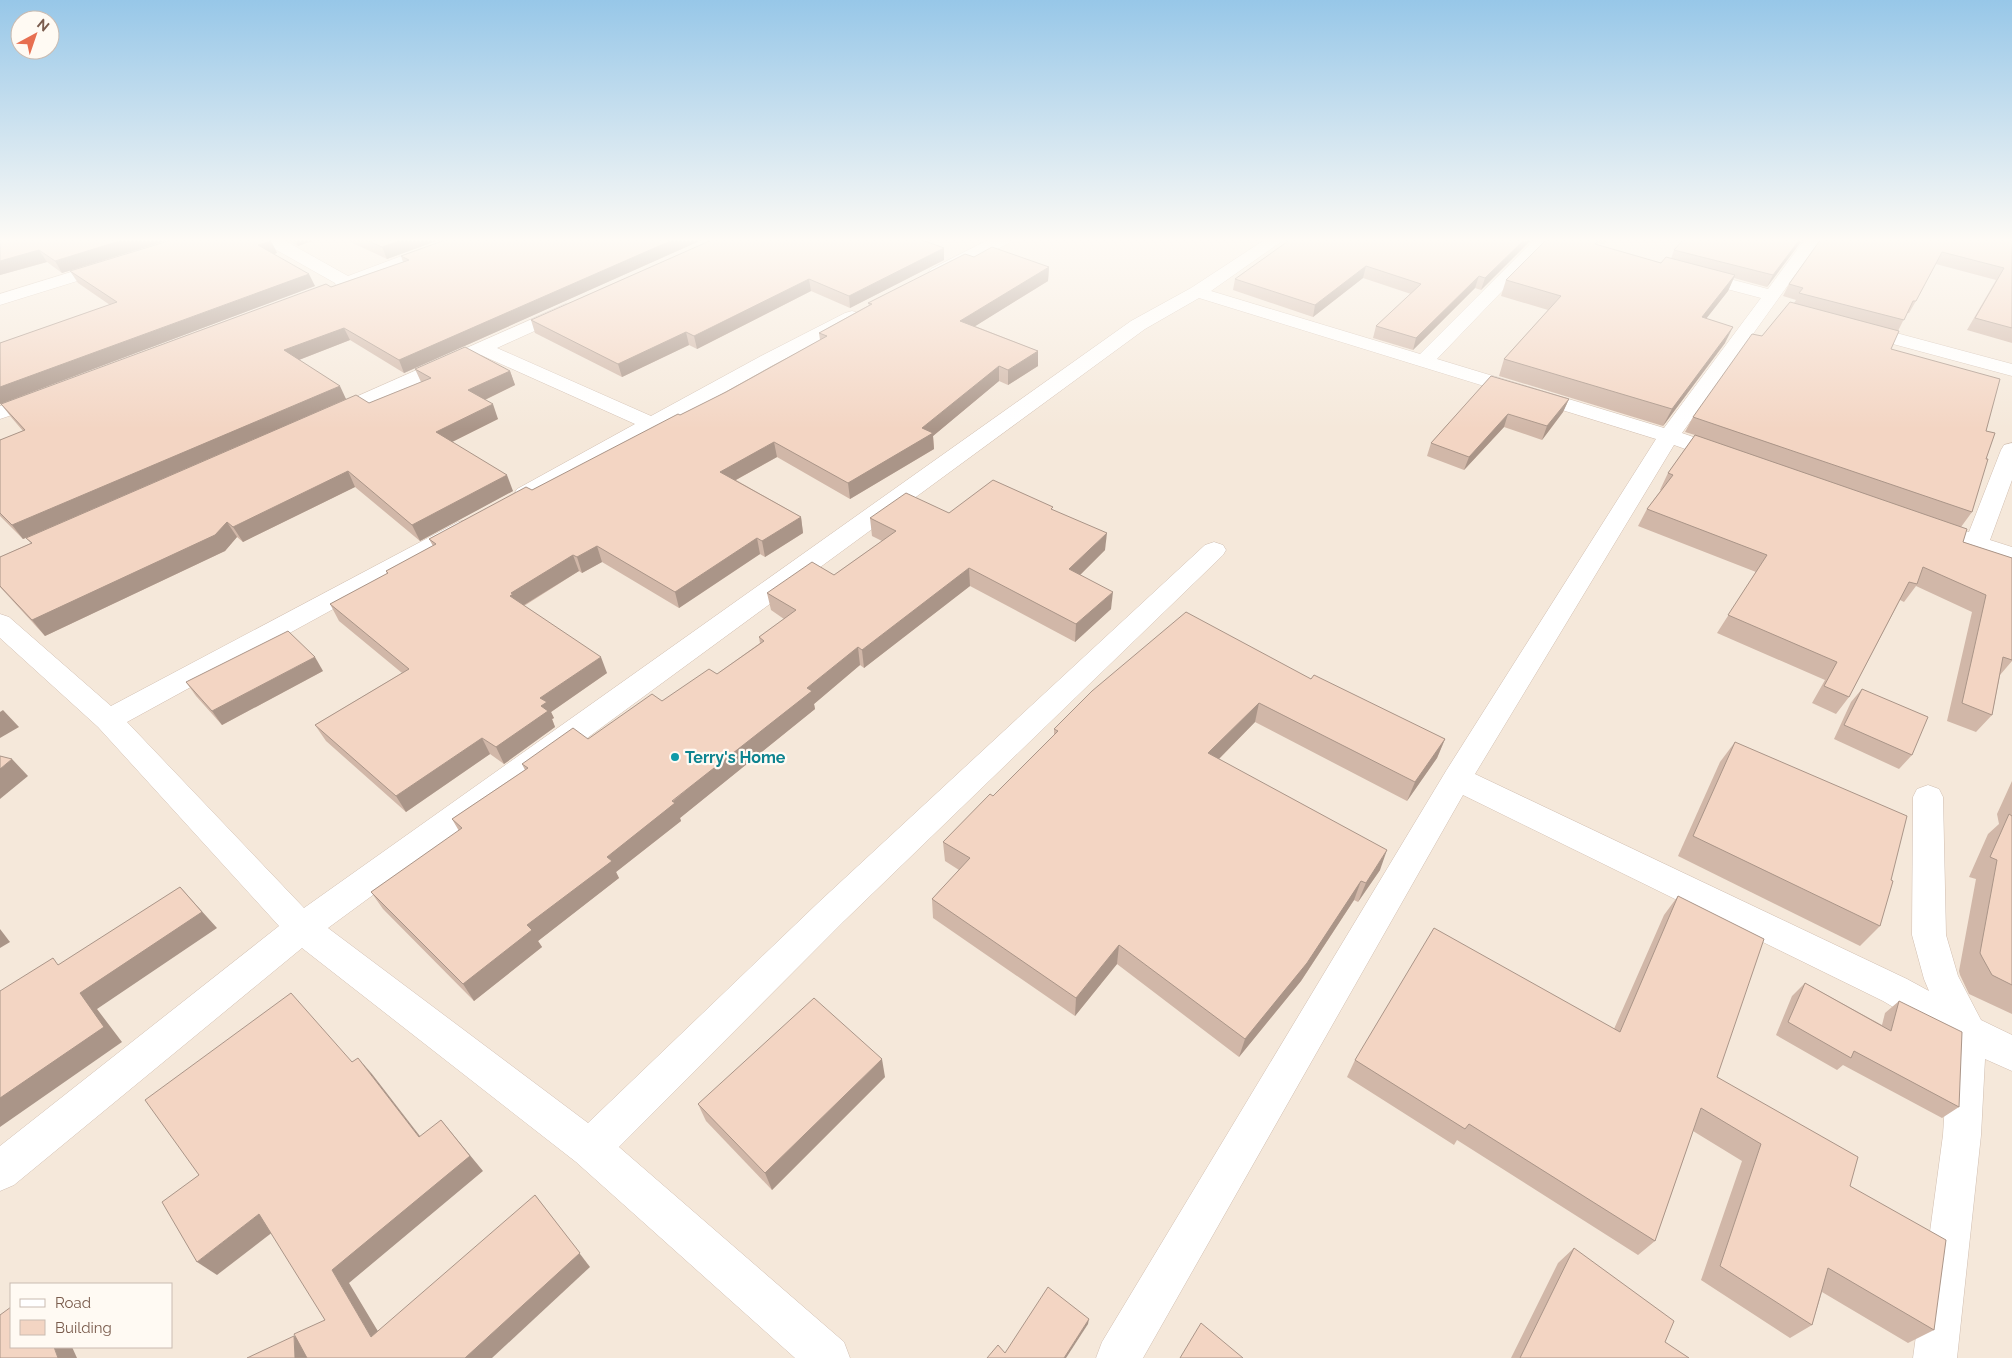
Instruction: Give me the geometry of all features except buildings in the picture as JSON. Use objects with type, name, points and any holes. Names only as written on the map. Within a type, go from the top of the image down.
[{"type":"street","points":[[0,1171],[302,928],[1130,331],[1179,302]]},
{"type":"street","points":[[1231,302],[1669,436],[1744,462]]},
{"type":"street","points":[[1424,361],[1482,302]]},
{"type":"street","points":[[1118,1358],[1457,779],[1669,436],[1774,303]]},
{"type":"street","points":[[310,424],[580,304]]},
{"type":"street","points":[[108,720],[495,511],[768,360],[872,306]]},
{"type":"street","points":[[1842,325],[2012,370]]},
{"type":"street","points":[[481,348],[652,424]]},
{"type":"street","points":[[0,413],[59,392]]},
{"type":"street","points":[[1977,543],[2012,450]]},
{"type":"street","points":[[1911,520],[2012,556]]},
{"type":"street","points":[[590,1148],[831,912],[1214,550]]},
{"type":"street","points":[[0,622],[108,720],[302,928],[590,1148],[828,1358]]},
{"type":"street","points":[[1457,779],[1895,990],[1968,1032],[2012,1054]]},
{"type":"street","points":[[1928,797],[1929,935],[1941,979],[1968,1032],[1962,1135],[1935,1358]]},
{"type":"shaded area","points":[[0,302],[2012,302],[2012,1358],[0,1358]]},
{"type":"place","name":"Terry's Home","points":[[675,757]]}]
